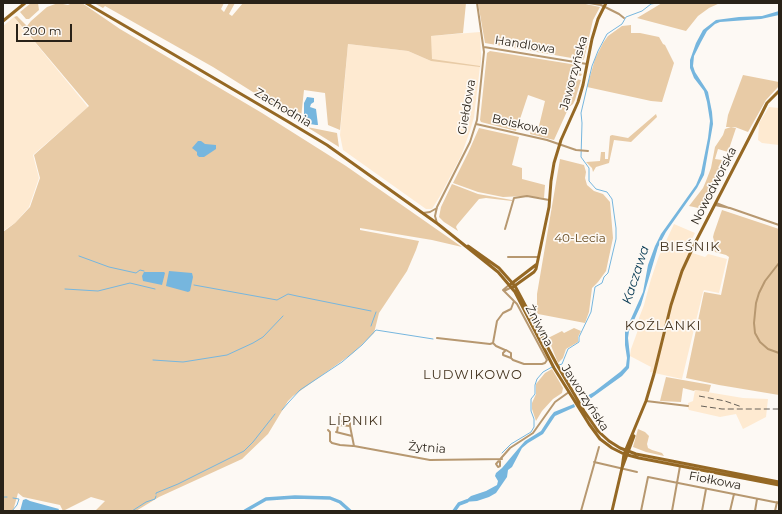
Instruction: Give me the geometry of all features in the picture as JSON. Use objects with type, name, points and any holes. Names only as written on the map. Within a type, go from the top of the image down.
[{"type":"main road","points":[[3,21],[25,3]]},
{"type":"main road","name":"Zachodnia","points":[[86,3],[287,120],[344,157],[462,242],[512,285]]},
{"type":"main road","name":"Jaworzyńska","points":[[605,5],[592,39],[578,102],[560,144],[552,172],[550,200],[538,264],[512,285],[569,392],[603,437],[615,446],[626,453],[680,466],[779,485]]},
{"type":"main road","name":"Nowodworska","points":[[612,511],[626,453],[646,401],[677,285],[688,257],[765,106],[779,91]]},
{"type":"main road","name":"Jaworzyńska","points":[[555,365],[574,398]]},
{"type":"main road","name":"Jaworzyńska","points":[[626,453],[779,482]]},
{"type":"street","name":"Giełdowa","points":[[437,223],[435,215],[437,207],[467,148],[476,124],[484,47],[477,3]]},
{"type":"street","points":[[589,3],[605,5],[624,18]]},
{"type":"street","name":"Handlowa","points":[[484,47],[587,64]]},
{"type":"street","name":"Boiskowa","points":[[476,124],[540,138],[582,151],[588,151]]},
{"type":"street","points":[[505,228],[514,198],[527,196],[550,200]]},
{"type":"street","points":[[716,204],[779,225]]},
{"type":"street","points":[[423,213],[432,212],[437,207]]},
{"type":"street","points":[[508,257],[539,257]]},
{"type":"street","points":[[779,263],[765,281],[759,293],[756,303],[754,327],[757,337],[763,346],[779,353]]},
{"type":"street","name":"Żniwna","points":[[511,358],[524,364],[542,364],[547,360],[519,307],[503,290],[512,285]]},
{"type":"street","points":[[492,342],[497,321],[503,313],[511,309],[514,301]]},
{"type":"street","points":[[437,338],[490,344],[492,342]]},
{"type":"street","points":[[492,342],[496,346],[506,350],[511,353],[511,358],[503,355],[506,350]]},
{"type":"street","name":"Żytnia","points":[[328,430],[330,432],[330,441],[340,445],[353,445],[430,460],[501,460],[510,448],[533,433],[555,402],[569,392]]},
{"type":"street","points":[[646,401],[688,406]]},
{"type":"street","points":[[340,414],[336,432],[352,436]]},
{"type":"street","points":[[339,424],[344,420],[350,421],[353,445]]},
{"type":"street","points":[[339,424],[350,426]]},
{"type":"street","points":[[581,511],[599,447]]},
{"type":"street","points":[[594,462],[637,472]]},
{"type":"street","points":[[672,511],[680,466]]},
{"type":"street","name":"Fiołkowa","points":[[641,511],[648,477],[778,503]]},
{"type":"street","points":[[702,511],[706,488]]},
{"type":"street","points":[[730,511],[734,494]]},
{"type":"street","points":[[755,511],[757,499]]},
{"type":"street","points":[[775,511],[778,503]]},
{"type":"shaded area","points":[[14,17],[88,107],[33,155],[39,178],[29,207],[15,223],[3,231],[3,26]]},
{"type":"shaded area","points":[[480,32],[481,58],[474,117],[470,131],[461,156],[440,196],[432,209],[426,209],[343,150],[340,135],[348,44],[408,51],[431,61],[431,36]]},
{"type":"shaded area","points":[[769,107],[779,108],[779,145],[762,143],[758,140],[759,123]]},
{"type":"shaded area","points":[[674,224],[695,233],[686,251],[705,257],[708,254],[727,259],[719,293],[704,290],[703,292],[682,379],[650,372],[651,367],[630,356],[638,330],[639,318],[651,279],[659,256]]},
{"type":"shaded area","points":[[695,390],[743,398],[768,399],[766,417],[743,429],[736,414],[720,417],[689,410],[688,403],[693,401]]},
{"type":"green space","points":[[31,3],[38,3],[39,10],[29,19],[26,19],[20,12]]},
{"type":"green space","points":[[58,3],[68,5],[72,3],[82,3],[120,29],[262,113],[346,166],[462,247],[432,240],[360,228],[360,230],[419,241],[407,271],[379,313],[374,333],[353,353],[293,396],[288,401],[268,434],[242,459],[159,497],[136,511],[95,511],[105,501],[91,497],[63,511],[60,505],[23,497],[18,493],[13,511],[3,511],[3,232],[15,223],[30,207],[40,178],[34,155],[89,106],[14,17],[17,16],[27,26],[47,7]]},
{"type":"green space","points":[[94,3],[224,3],[221,9],[224,12],[229,3],[235,3],[229,14],[232,16],[243,3],[466,3],[463,33],[431,36],[432,59],[480,66],[481,43],[480,72],[480,67],[431,61],[408,51],[348,44],[340,130],[328,125],[325,93],[304,90],[301,118],[299,121],[213,67],[105,6],[103,8]]},
{"type":"green space","points":[[478,3],[581,3],[600,7],[593,20],[583,60],[485,43]]},
{"type":"green space","points":[[662,3],[720,3],[709,8],[698,16],[686,31],[637,18]]},
{"type":"green space","points":[[631,25],[631,33],[640,33],[659,37],[674,63],[662,102],[587,87],[595,59],[603,43],[608,36],[622,26]]},
{"type":"green space","points":[[490,51],[577,65],[582,68],[576,67],[575,72],[582,74],[581,76],[570,74],[570,78],[581,80],[575,100],[569,107],[554,140],[530,134],[533,125],[539,126],[545,101],[528,95],[516,131],[481,122],[487,53]]},
{"type":"green space","points":[[743,75],[779,82],[779,86],[766,100],[748,132],[735,127],[726,127],[728,115]]},
{"type":"green space","points":[[656,114],[657,117],[631,142],[614,140],[609,163],[596,167],[593,172],[592,168],[586,162],[600,161],[601,152],[605,152],[605,159],[608,159],[610,136],[612,135],[628,138]]},
{"type":"green space","points":[[307,127],[337,133],[339,147]]},
{"type":"green space","points":[[731,127],[736,128],[728,152],[718,149],[715,159],[722,160],[721,163],[724,164],[703,209],[689,206],[703,188],[711,168],[715,147],[725,129]]},
{"type":"green space","points":[[479,128],[519,137],[512,165],[522,168],[522,179],[545,185],[544,198],[526,196],[503,197],[478,192],[453,183]]},
{"type":"green space","name":"40-Lecia","points":[[560,159],[584,165],[587,185],[594,191],[603,194],[610,202],[613,238],[606,271],[592,288],[589,312],[585,323],[538,314],[537,312],[537,294]]},
{"type":"green space","points":[[452,184],[478,194],[512,201],[486,198],[479,199],[457,225],[456,227],[458,231],[439,217],[441,207]]},
{"type":"green space","points":[[722,210],[779,229],[779,395],[686,378],[704,292],[721,295],[729,257],[715,252],[713,237]]},
{"type":"green space","points":[[574,328],[581,331],[578,337],[578,342],[566,349],[563,358],[558,363],[548,338],[562,331],[564,333]]},
{"type":"green space","points":[[552,369],[563,388],[562,393],[553,399],[542,411],[536,421],[532,409],[532,403],[536,394],[536,384],[545,373]]},
{"type":"green space","points":[[666,377],[711,385],[709,392],[694,391],[683,388],[681,402],[660,401]]},
{"type":"green space","points":[[638,429],[645,432],[649,436],[647,444],[648,448],[662,453],[664,456],[633,447]]},
{"type":"water","points":[[779,11],[779,15],[761,19],[720,22],[715,24],[707,31],[694,56],[693,66],[695,72],[708,92],[712,112],[713,124],[704,175],[697,188],[666,232],[658,247],[641,305],[629,331],[629,368],[622,376],[583,404],[580,400],[594,392],[626,366],[627,358],[625,332],[643,292],[648,265],[655,246],[661,234],[696,185],[701,173],[710,121],[704,91],[694,78],[690,68],[690,60],[696,43],[703,30],[716,20],[762,16]]},
{"type":"water","points":[[307,97],[314,98],[314,102],[310,107],[316,109],[318,125],[304,123],[304,103]]},
{"type":"water","points":[[198,141],[205,144],[216,145],[216,149],[204,157],[199,157],[197,152],[192,148]]},
{"type":"water","points":[[169,271],[192,273],[193,277],[190,291],[188,292],[166,286]]},
{"type":"water","points":[[144,272],[164,272],[162,285],[143,281],[142,276]]},
{"type":"water","points":[[574,404],[575,407],[555,416],[543,434],[522,448],[512,467],[508,470],[507,477],[496,493],[477,501],[464,502],[471,496],[486,491],[497,485],[498,481],[495,476],[496,473],[525,441],[541,431],[554,412]]},
{"type":"water","points":[[26,499],[59,509],[58,511],[20,511],[23,500]]},
{"type":"waterway","points":[[559,365],[562,364],[568,349],[579,342],[579,337],[591,312],[595,287],[602,283],[604,277],[608,273],[616,239],[612,199],[607,192],[596,189],[589,181],[589,168],[581,157],[581,113],[592,66],[607,34],[622,24],[626,17],[642,11],[651,4],[657,3]]},
{"type":"waterway","points":[[79,256],[109,267],[136,273],[140,270],[144,271]]},
{"type":"waterway","points":[[65,289],[98,291],[130,283],[155,289]]},
{"type":"waterway","points":[[194,285],[277,300],[288,294],[371,311]]},
{"type":"waterway","points":[[371,326],[376,312]]},
{"type":"waterway","points":[[153,360],[183,362],[227,355],[263,337],[283,316]]},
{"type":"waterway","points":[[282,410],[300,390],[342,362],[362,345],[376,330],[433,339]]},
{"type":"waterway","points":[[502,453],[511,444],[531,432],[534,427],[534,419],[531,411],[531,399],[535,394],[535,385],[537,379],[543,372],[552,367]]},
{"type":"waterway","points":[[156,494],[244,451],[275,414]]},
{"type":"waterway","points":[[132,511],[146,502],[155,499],[156,496]]},
{"type":"waterway","name":"Kaczawa","points":[[245,511],[266,499],[295,497],[330,498],[340,502],[350,511]]},
{"type":"waterway","points":[[12,511],[17,505],[19,499],[13,498]]},
{"type":"waterway","name":"Kaczawa","points":[[454,511],[459,504],[467,501]]},
{"type":"railway","points":[[699,396],[725,401],[742,407]]},
{"type":"railway","points":[[701,406],[722,409],[779,409]]},
{"type":"district","name":"BIEŚNIK","points":[[690,247]]},
{"type":"district","name":"KOŹLANKI","points":[[663,326]]},
{"type":"district","name":"LUDWIKOWO","points":[[473,375]]},
{"type":"district","name":"LIPNIKI","points":[[356,421]]}]
